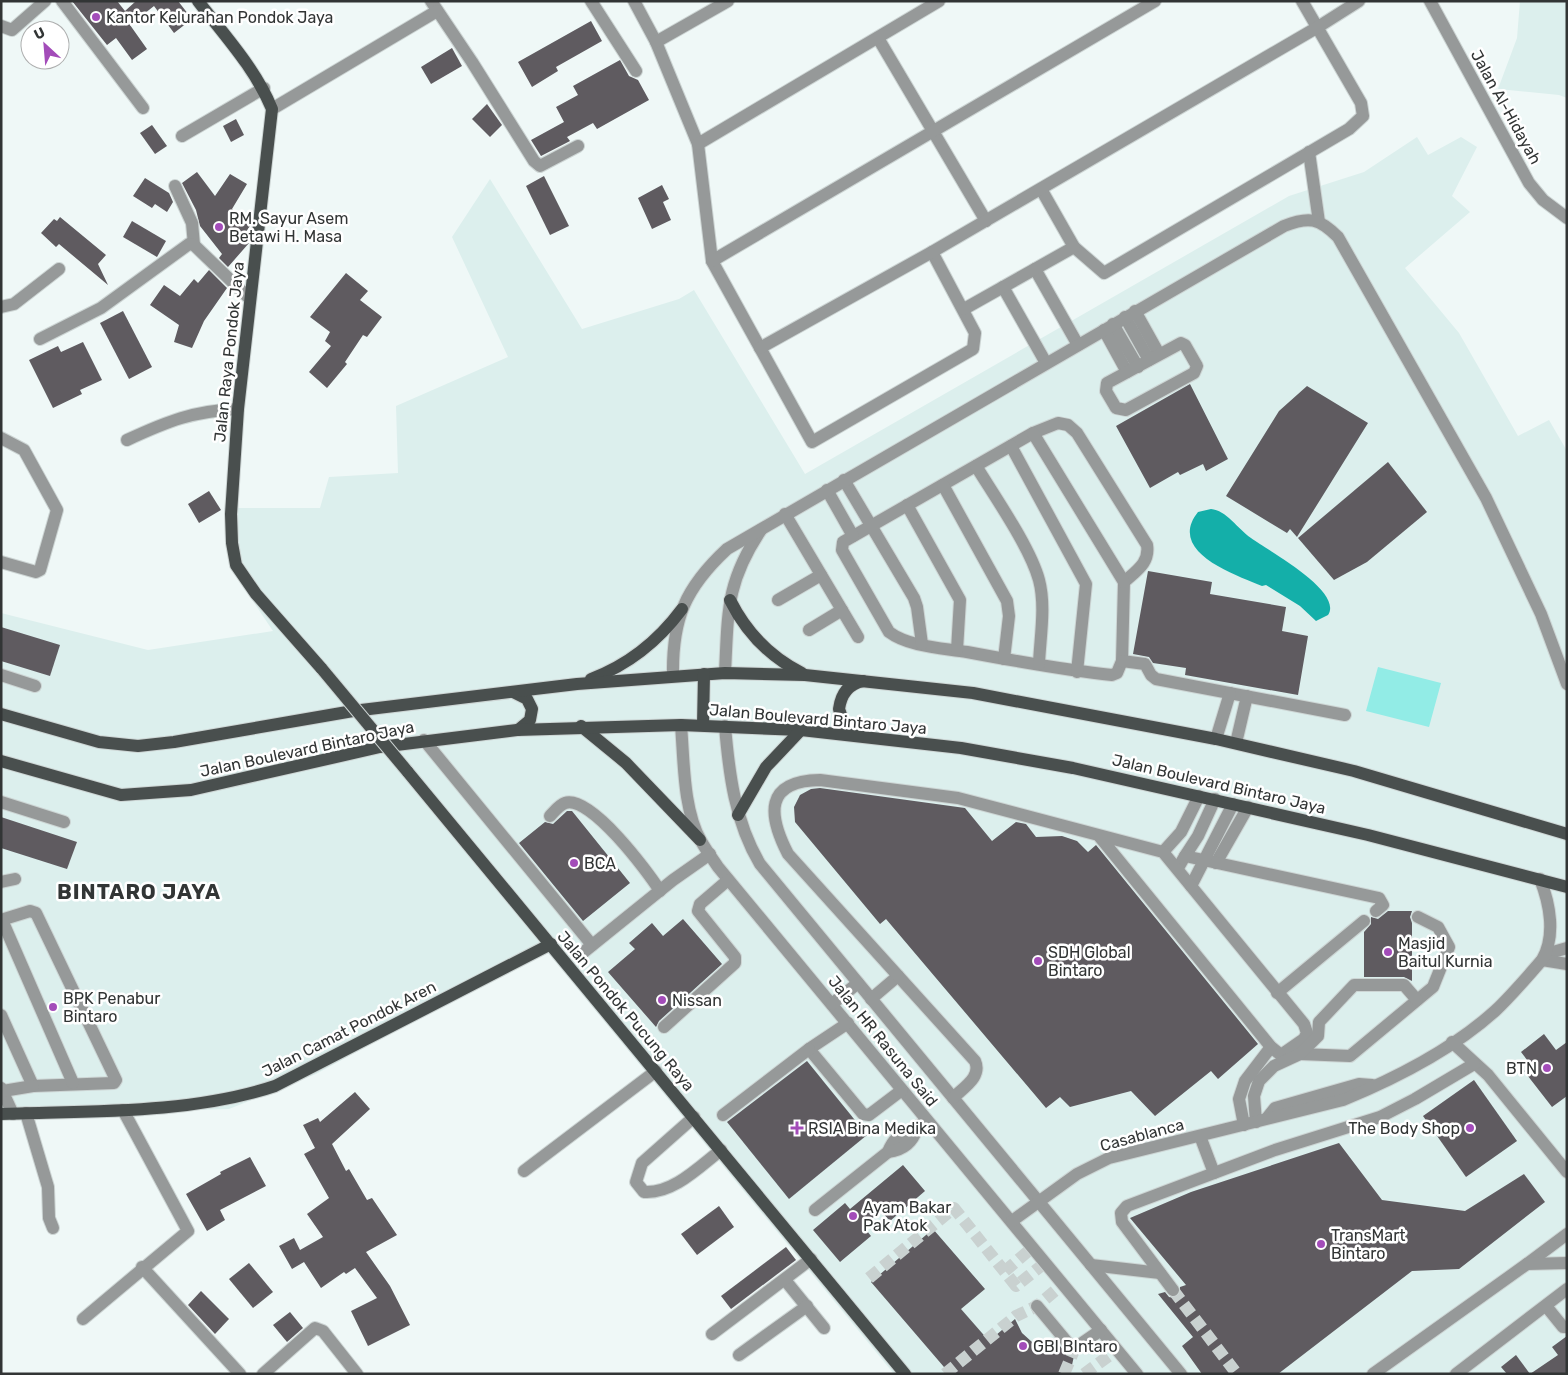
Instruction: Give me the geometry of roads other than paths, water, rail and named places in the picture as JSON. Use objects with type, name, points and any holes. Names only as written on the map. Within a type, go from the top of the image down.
[{"type":"main road","name":"Jalan Raya Pondok Jaya","points":[[198,1],[264,88],[272,109],[238,409],[231,514],[236,565],[256,594],[322,668]]},
{"type":"main road","points":[[730,600],[747,628],[762,645],[781,661],[805,675]]},
{"type":"main road","points":[[577,684],[612,669],[644,648],[665,630],[682,608]]},
{"type":"main road","name":"Jalan Pondok Pucung Raya","points":[[322,668],[905,1374]]},
{"type":"main road","name":"Jalan Boulevard Bintaro Jaya","points":[[1,714],[99,742],[138,746],[174,742],[344,712],[577,684],[725,673],[805,675],[868,680],[973,693],[1236,743],[1354,771],[1567,834]]},
{"type":"main road","points":[[704,674],[704,725]]},
{"type":"main road","points":[[862,737],[846,727],[839,709],[845,691],[856,683],[868,680]]},
{"type":"main road","points":[[513,692],[528,699],[532,709],[530,720],[517,730]]},
{"type":"main road","name":"Jalan Boulevard Bintaro Jaya","points":[[1,760],[121,796],[191,790],[353,752],[424,740],[517,730],[581,726],[681,725],[801,730],[912,742],[1026,759],[1215,799],[1567,887]]},
{"type":"main road","points":[[581,726],[626,763],[700,840]]},
{"type":"main road","points":[[738,815],[766,767],[801,730]]},
{"type":"main road","name":"Jalan Camat Pondok Aren","points":[[14,1114],[123,1110],[245,1096],[275,1086],[550,944]]},
{"type":"street","points":[[1,26],[12,30],[45,1]]},
{"type":"street","points":[[62,1],[143,108]]},
{"type":"street","points":[[592,1],[636,71]]},
{"type":"street","points":[[634,1],[656,42],[698,144],[712,261],[812,442],[973,349],[975,333],[964,309],[932,252]]},
{"type":"street","points":[[656,42],[728,1]]},
{"type":"street","points":[[698,144],[940,1]]},
{"type":"street","points":[[712,261],[1155,1]]},
{"type":"street","points":[[1042,189],[1074,247],[1104,273],[1349,129],[1363,116],[1361,103],[1302,1]]},
{"type":"street","points":[[760,348],[1042,189],[1359,1]]},
{"type":"street","name":"Jalan Al-Hidayah","points":[[1430,1],[1529,184],[1543,200],[1567,218]]},
{"type":"street","points":[[272,109],[434,6],[472,62],[534,161],[540,166],[578,146]]},
{"type":"street","points":[[878,38],[986,221]]},
{"type":"street","points":[[182,136],[264,88]]},
{"type":"street","points":[[1309,152],[1319,222]]},
{"type":"street","points":[[175,186],[192,223],[194,245],[250,299]]},
{"type":"street","points":[[673,676],[674,636],[682,608],[696,583],[727,549],[1078,344],[1284,226],[1300,220],[1319,222],[1327,226],[1338,237],[1486,498],[1541,614],[1567,684]]},
{"type":"street","points":[[40,339],[101,308],[184,246],[194,245]]},
{"type":"street","points":[[964,309],[1074,247]]},
{"type":"street","points":[[1,307],[14,304],[59,268]]},
{"type":"street","points":[[1035,269],[1078,344]]},
{"type":"street","points":[[1003,287],[1046,363]]},
{"type":"street","points":[[1119,321],[1143,363]]},
{"type":"street","points":[[1119,321],[1143,363]]},
{"type":"street","points":[[1182,343],[1197,369],[1184,379],[1126,410],[1120,411],[1108,396],[1105,388],[1109,381],[1143,363],[1182,343]]},
{"type":"street","points":[[128,440],[180,416],[238,409]]},
{"type":"street","points":[[1033,433],[1124,582],[1122,661],[1117,673],[1114,675],[1077,672],[898,639],[889,632],[870,603],[842,550],[843,542],[1033,433],[1058,423],[1068,424],[1077,433],[1147,545],[1148,554],[1146,562],[1124,582]]},
{"type":"street","points":[[1,438],[24,450],[57,510],[40,570],[31,572],[1,562]]},
{"type":"street","points":[[1011,446],[1086,584],[1077,672]]},
{"type":"street","points":[[976,466],[1028,554],[1039,581],[1041,608],[1039,664]]},
{"type":"street","points":[[844,480],[869,526],[914,598],[922,644]]},
{"type":"street","points":[[943,485],[1007,601],[1009,616],[1004,659]]},
{"type":"street","points":[[828,490],[853,536]]},
{"type":"street","points":[[907,505],[960,600],[957,650]]},
{"type":"street","points":[[785,514],[858,637]]},
{"type":"street","points":[[725,673],[730,600],[740,564],[762,528]]},
{"type":"street","points":[[778,600],[821,575]]},
{"type":"street","points":[[809,630],[842,610]]},
{"type":"street","points":[[1122,661],[1145,664],[1151,675],[1156,679],[1345,715]]},
{"type":"street","points":[[1,675],[35,686]]},
{"type":"street","points":[[1216,739],[1230,693]]},
{"type":"street","points":[[1236,743],[1247,696]]},
{"type":"street","name":"Jalan HR Rasuna Said","points":[[681,725],[690,807],[700,840],[728,880],[902,1090],[922,1124],[1012,1221],[1137,1374]]},
{"type":"street","name":"Jalan HR Rasuna Said","points":[[726,726],[729,762],[738,815],[746,838],[760,864],[1181,1374]]},
{"type":"street","points":[[424,740],[592,945]]},
{"type":"street","points":[[953,1098],[977,1075],[978,1068],[975,1061],[788,854],[776,831],[774,814],[779,794],[799,781],[820,780],[938,796],[1038,817],[1099,836],[1163,852],[1304,1024],[1307,1033],[1304,1040],[1281,1055],[1270,1047],[1099,836]]},
{"type":"street","points":[[1163,852],[1181,832],[1199,796]]},
{"type":"street","points":[[1178,868],[1198,836],[1215,799]]},
{"type":"street","points":[[1,802],[64,822]]},
{"type":"street","points":[[550,816],[564,803],[571,803],[592,812],[612,830],[651,877],[660,891]]},
{"type":"street","points":[[1210,862],[1233,804]]},
{"type":"street","points":[[1191,886],[1248,807]]},
{"type":"street","points":[[580,955],[710,854]]},
{"type":"street","points":[[1185,856],[1379,898],[1383,905],[1376,911]]},
{"type":"street","points":[[1,882],[15,879]]},
{"type":"street","points":[[1540,879],[1549,908],[1544,957]]},
{"type":"street","points":[[664,1028],[735,963],[735,957],[698,912],[700,904],[728,880]]},
{"type":"street","points":[[53,1228],[49,1218],[48,1187],[2,1090],[72,1083],[112,1085],[116,1080],[36,913],[30,911],[2,920],[72,1083]]},
{"type":"street","points":[[1300,1054],[1350,1056],[1432,987],[1449,947],[1438,928],[1418,917]]},
{"type":"street","points":[[1277,993],[1364,921]]},
{"type":"street","points":[[1544,957],[1567,948]]},
{"type":"street","points":[[1544,957],[1567,964]]},
{"type":"street","name":"Casablanca","points":[[1012,1221],[1078,1174],[1109,1158],[1343,1100],[1380,1085],[1452,1042],[1494,1011],[1544,957]]},
{"type":"street","points":[[871,999],[898,976]]},
{"type":"street","points":[[832,1004],[858,983]]},
{"type":"street","points":[[1255,1122],[1254,1096],[1259,1081],[1274,1066],[1300,1054],[1318,1036],[1319,1022],[1354,985],[1404,986],[1417,1000]]},
{"type":"street","points":[[1,1015],[33,1086]]},
{"type":"street","points":[[723,1115],[809,1049],[848,1023]]},
{"type":"street","points":[[1452,1042],[1488,1075],[1567,1172]]},
{"type":"street","points":[[1255,1122],[1239,1099],[1245,1081],[1270,1047]]},
{"type":"street","points":[[809,1049],[864,1114],[869,1115],[902,1090]]},
{"type":"street","points":[[1173,1290],[1122,1222],[1121,1213],[1127,1206],[1274,1150],[1380,1117],[1414,1100],[1474,1064]]},
{"type":"street","points":[[524,1171],[656,1071]]},
{"type":"street","points":[[83,1319],[142,1267],[187,1232],[188,1229],[123,1110]]},
{"type":"street","points":[[694,1118],[642,1162],[636,1182],[644,1192],[657,1193],[676,1184],[720,1150]]},
{"type":"street","points":[[815,1210],[888,1152],[892,1143],[907,1130],[922,1124]]},
{"type":"street","points":[[1200,1136],[1214,1173]]},
{"type":"street","points":[[1373,1374],[1567,1234]]},
{"type":"street","points":[[712,1334],[811,1259]]},
{"type":"street","points":[[1527,1264],[1567,1263]]},
{"type":"street","points":[[1091,1265],[1160,1273]]},
{"type":"street","points":[[142,1267],[240,1374]]},
{"type":"street","points":[[785,1280],[824,1328]]},
{"type":"street","points":[[1456,1374],[1567,1289]]},
{"type":"street","points":[[739,1355],[807,1306]]},
{"type":"street","points":[[1037,1306],[1074,1348],[1101,1330]]},
{"type":"street","points":[[1546,1306],[1563,1327],[1567,1327]]},
{"type":"street","points":[[263,1374],[315,1328],[323,1331],[357,1374]]},
{"type":"tunnel","points":[[869,1278],[954,1208],[1016,1286],[1046,1262]]},
{"type":"tunnel","points":[[1005,1271],[1033,1247]]},
{"type":"tunnel","points":[[945,1374],[1016,1316],[1037,1306],[1063,1284]]},
{"type":"tunnel","points":[[1173,1290],[1237,1374]]},
{"type":"tunnel","points":[[1064,1374],[1075,1348]]},
{"type":"tunnel","points":[[1084,1374],[1117,1350]]},
{"type":"place","name":"Kantor Kelurahan Pondok Jaya","points":[[96,17]]},
{"type":"place","name":"RM. Sayur Asem Betawi H. Masa","points":[[219,227]]},
{"type":"place","name":"BCA","points":[[574,863]]},
{"type":"place","name":"Masjid Baitul Kurnia","points":[[1388,952]]},
{"type":"place","name":"SDH Global Bintaro","points":[[1038,961]]},
{"type":"place","name":"Nissan","points":[[662,1000]]},
{"type":"place","name":"BPK Penabur Bintaro","points":[[53,1007]]},
{"type":"place","name":"BTN","points":[[1547,1068]]},
{"type":"place","name":"RSIA Bina Medika","points":[[797,1128]]},
{"type":"place","name":"The Body Shop","points":[[1470,1128]]},
{"type":"place","name":"Ayam Bakar Pak Atok","points":[[853,1216]]},
{"type":"place","name":"TransMart Bintaro","points":[[1321,1244]]},
{"type":"place","name":"GBI BIntaro","points":[[1023,1346]]},
{"type":"district","name":"BINTARO JAYA","points":[[139,891]]}]
